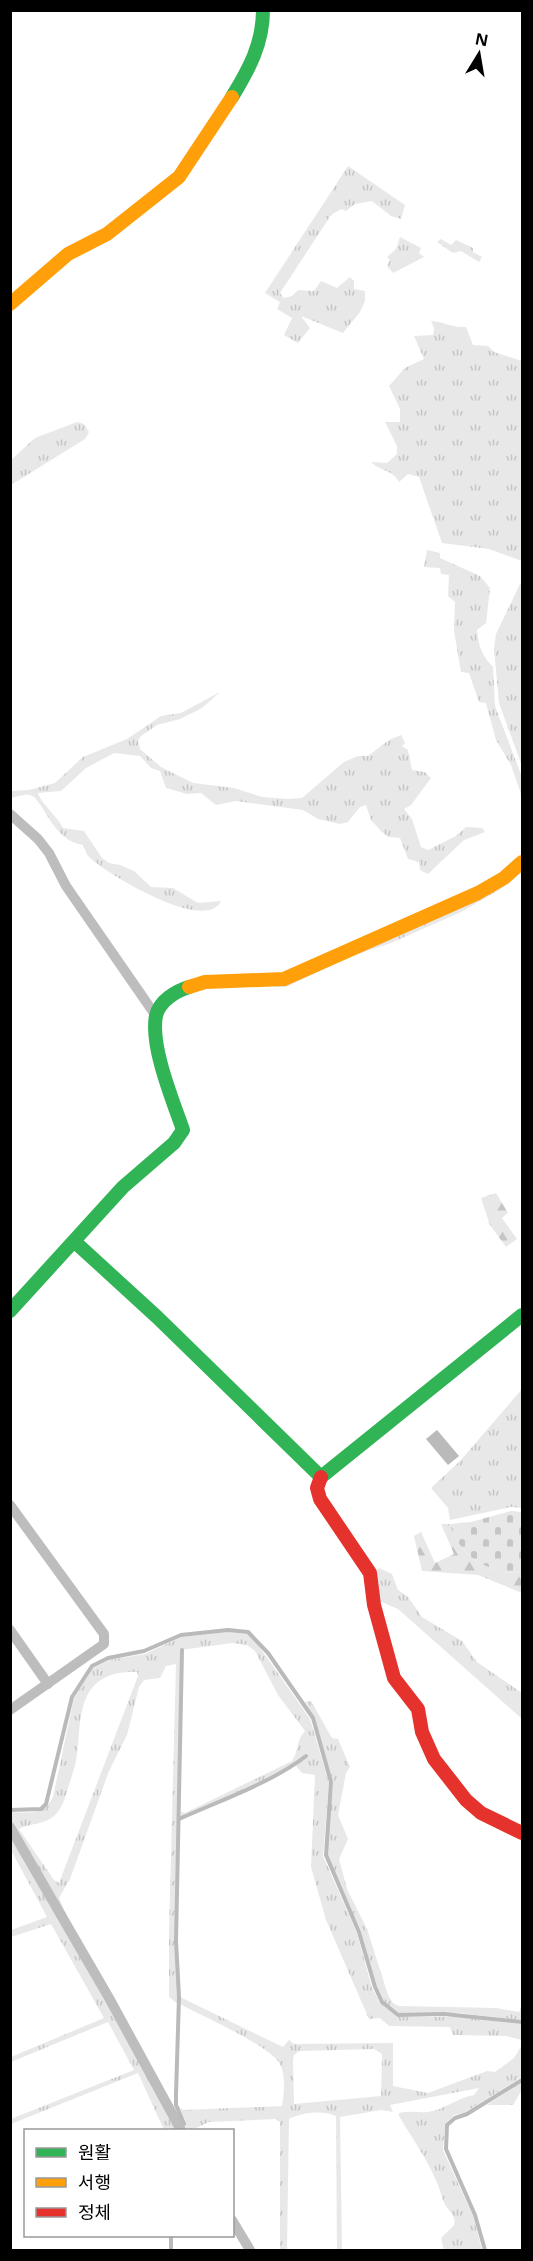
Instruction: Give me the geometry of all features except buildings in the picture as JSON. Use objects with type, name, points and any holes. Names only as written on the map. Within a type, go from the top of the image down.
[{"type":"street","points":[[10,304],[68,254],[107,234],[179,177],[213,129],[254,60],[263,28],[263,10]]},
{"type":"street","points":[[10,814],[38,839],[49,853],[66,886],[156,1016],[159,1057],[183,1130],[174,1143],[123,1187],[10,1311]]},
{"type":"street","points":[[156,1016],[165,1000],[181,989],[205,982],[284,979],[486,890],[522,862]]},
{"type":"street","points":[[75,1242],[321,1477]]},
{"type":"street","points":[[522,1315],[321,1477],[317,1488],[320,1499],[370,1573],[374,1605],[394,1678],[418,1709],[422,1732],[434,1759],[465,1800],[481,1813],[522,1833]]},
{"type":"street","points":[[10,1504],[105,1638],[104,1644],[10,1710]]},
{"type":"street","points":[[10,1630],[48,1684]]},
{"type":"street","points":[[10,1827],[109,1998],[180,2129]]},
{"type":"street","points":[[234,2223],[250,2250]]},
{"type":"green space","points":[[348,166],[405,205],[401,219],[391,216],[372,201],[355,204],[346,211],[341,209],[331,215],[280,293],[284,298],[292,296],[298,290],[314,291],[321,281],[337,288],[350,277],[354,281],[354,289],[365,291],[365,301],[360,312],[343,333],[301,316],[310,328],[298,343],[284,335],[292,318],[277,309],[280,302],[265,293]]},
{"type":"green space","points":[[400,237],[421,248],[419,253],[424,257],[393,273],[387,266],[390,260],[387,257],[396,249]]},
{"type":"green space","points":[[441,239],[451,245],[456,240],[473,248],[473,252],[482,257],[479,262],[461,251],[453,253],[437,242]]},
{"type":"green space","points":[[431,321],[466,327],[473,345],[488,346],[494,352],[522,361],[522,561],[489,549],[442,543],[419,477],[408,474],[399,482],[393,475],[371,462],[387,463],[397,454],[397,446],[385,422],[400,422],[400,409],[389,386],[405,368],[424,359],[414,336],[433,335],[434,328]]},
{"type":"green space","points":[[77,422],[84,424],[89,432],[85,439],[11,485],[11,460],[35,438]]},
{"type":"green space","points":[[427,550],[440,553],[440,558],[480,576],[490,588],[486,623],[477,630],[483,654],[493,667],[495,706],[522,777],[522,797],[511,765],[496,740],[486,703],[479,702],[469,673],[461,672],[454,631],[455,602],[448,596],[449,575],[441,574],[440,568],[424,567]]},
{"type":"green space","points":[[522,583],[522,766],[499,703],[494,649],[496,634]]},
{"type":"green space","points":[[220,692],[202,708],[180,719],[157,725],[141,736],[138,741],[140,749],[161,767],[193,783],[234,788],[262,797],[288,799],[302,798],[344,762],[358,756],[368,756],[389,740],[401,735],[405,743],[402,746],[408,750],[412,770],[425,772],[431,778],[411,805],[404,809],[412,819],[421,847],[428,850],[456,836],[466,827],[482,828],[485,832],[464,840],[428,874],[420,870],[419,862],[408,859],[400,838],[388,837],[371,820],[366,805],[360,807],[348,822],[340,824],[318,819],[303,810],[236,801],[216,805],[201,793],[187,794],[166,788],[160,771],[151,768],[140,756],[114,753],[86,768],[61,791],[38,793],[63,828],[84,831],[102,858],[109,863],[134,871],[151,887],[173,888],[198,903],[221,901],[212,909],[197,910],[156,898],[115,876],[89,857],[83,845],[63,836],[35,798],[23,795],[11,798],[11,791],[29,790],[55,783],[83,757],[127,739],[161,716],[181,713]]},
{"type":"green space","points":[[522,871],[501,889],[461,912],[391,943],[349,957],[286,987],[275,987],[268,984]]},
{"type":"green space","points":[[496,1193],[508,1213],[502,1218],[517,1239],[506,1247],[490,1225],[481,1198]]},
{"type":"green space","points":[[522,1389],[522,1508],[511,1507],[450,1520],[448,1508],[431,1488],[460,1461]]},
{"type":"green space","points":[[511,1511],[522,1512],[522,1571],[515,1573],[490,1568],[474,1559],[461,1546],[449,1524],[471,1522]]},
{"type":"green space","points":[[441,1524],[449,1524],[463,1549],[482,1564],[499,1571],[515,1573],[522,1571],[522,1593],[478,1575],[422,1571],[414,1536],[421,1532],[435,1563],[454,1554]]},
{"type":"green space","points":[[379,1568],[392,1574],[398,1590],[408,1597],[422,1617],[462,1641],[477,1662],[522,1693],[522,1719],[398,1609],[377,1600],[372,1574]]},
{"type":"green space","points":[[228,1632],[247,1634],[254,1639],[310,1719],[329,1783],[323,1856],[357,1933],[372,1988],[380,2003],[397,2017],[459,2017],[522,2024],[522,2040],[506,2036],[453,2035],[450,2027],[389,2026],[380,2018],[369,2019],[326,1920],[311,1867],[315,1775],[302,1773],[296,1766],[306,1755],[261,1781],[181,1817],[181,1812],[185,1813],[292,1761],[300,1738],[305,1731],[278,1695],[255,1651],[247,1645],[232,1643],[181,1650],[175,1941],[178,2004],[169,1997],[176,1664],[166,1666],[160,1678],[144,1680],[139,1687],[127,1735],[109,1771],[70,1879],[59,1898],[77,1939],[11,1823],[10,1812],[35,1812],[45,1807],[53,1797],[74,1698],[93,1668],[109,1660],[145,1654],[181,1637]],"holes":[[[137,1672],[138,1676],[59,1883],[54,1880],[19,1829],[50,1819],[61,1807],[76,1761],[82,1710],[92,1688],[101,1680],[114,1674]]]},
{"type":"green space","points":[[311,1701],[332,1738],[338,1739],[350,1767],[346,1773],[338,1815],[348,1839],[339,1859],[347,1889],[367,1929],[388,1995],[393,2003],[399,2006],[496,2008],[519,2012],[522,2005],[522,2020],[459,2013],[398,2013],[383,2001],[376,1986],[361,1931],[327,1855],[333,1782],[314,1718],[305,1702]]},
{"type":"green space","points":[[10,1832],[176,2129],[164,2129],[138,2073],[11,2124],[11,2119],[134,2070],[108,2022],[11,2062],[11,2057],[104,2018],[51,1924],[11,1937],[11,1930],[47,1917],[11,1850]]},
{"type":"green space","points":[[180,1997],[283,2047],[289,2040],[294,2044],[393,2043],[393,2086],[428,2093],[487,2071],[495,2072],[514,2058],[522,2045],[522,2077],[466,2112],[454,2115],[445,2124],[443,2150],[473,2216],[482,2250],[444,2250],[441,2238],[454,2225],[453,2215],[444,2203],[430,2167],[399,2116],[399,2113],[403,2112],[428,2112],[439,2109],[474,2095],[479,2088],[390,2105],[393,2112],[381,2110],[340,2117],[342,2250],[337,2250],[336,2116],[312,2113],[289,2119],[287,2250],[280,2250],[280,2122],[276,2119],[209,2122],[189,2129],[186,2128],[177,2105],[183,2110],[282,2106],[284,2079],[280,2064],[263,2048],[180,2004]],"holes":[[[374,2049],[382,2054],[381,2096],[294,2104],[294,2055],[299,2051]]]},
{"type":"green space","points":[[522,2082],[522,2090],[513,2105],[487,2105]]},
{"type":"shaded area","points":[[437,1430],[459,1456],[448,1465],[426,1439]]},
{"type":"waterway","points":[[10,1810],[41,1809],[46,1804],[72,1697],[92,1666],[108,1658],[144,1651],[181,1635],[228,1630],[248,1632],[268,1653],[313,1718],[331,1782],[326,1855],[359,1932],[375,1987],[382,2002],[398,2015],[444,2014],[522,2022]]},
{"type":"waterway","points":[[182,1650],[176,1941],[179,1997],[176,2105],[184,2124]]},
{"type":"waterway","points":[[179,1819],[262,1783],[306,1756]]},
{"type":"waterway","points":[[485,2250],[475,2215],[446,2149],[447,2125],[455,2118],[467,2114],[522,2080]]},
{"type":"waterway","points":[[171,2237],[171,2250]]},
{"type":"traffic: fast","points":[[232,97],[258,45],[263,10]]},
{"type":"traffic: fast","points":[[10,1311],[123,1187],[174,1143],[183,1130],[159,1058],[155,1028],[156,1016],[164,1001],[189,987]]},
{"type":"traffic: fast","points":[[75,1242],[157,1317],[321,1477],[522,1315]]},
{"type":"traffic: slow","points":[[10,304],[68,254],[107,234],[179,177],[232,97]]},
{"type":"traffic: slow","points":[[189,987],[205,982],[284,979],[478,893],[504,878],[522,862]]},
{"type":"traffic: jam","points":[[321,1477],[317,1488],[320,1499],[370,1573],[374,1605],[394,1678],[418,1709],[422,1732],[434,1759],[466,1800],[481,1813],[522,1833]]}]
